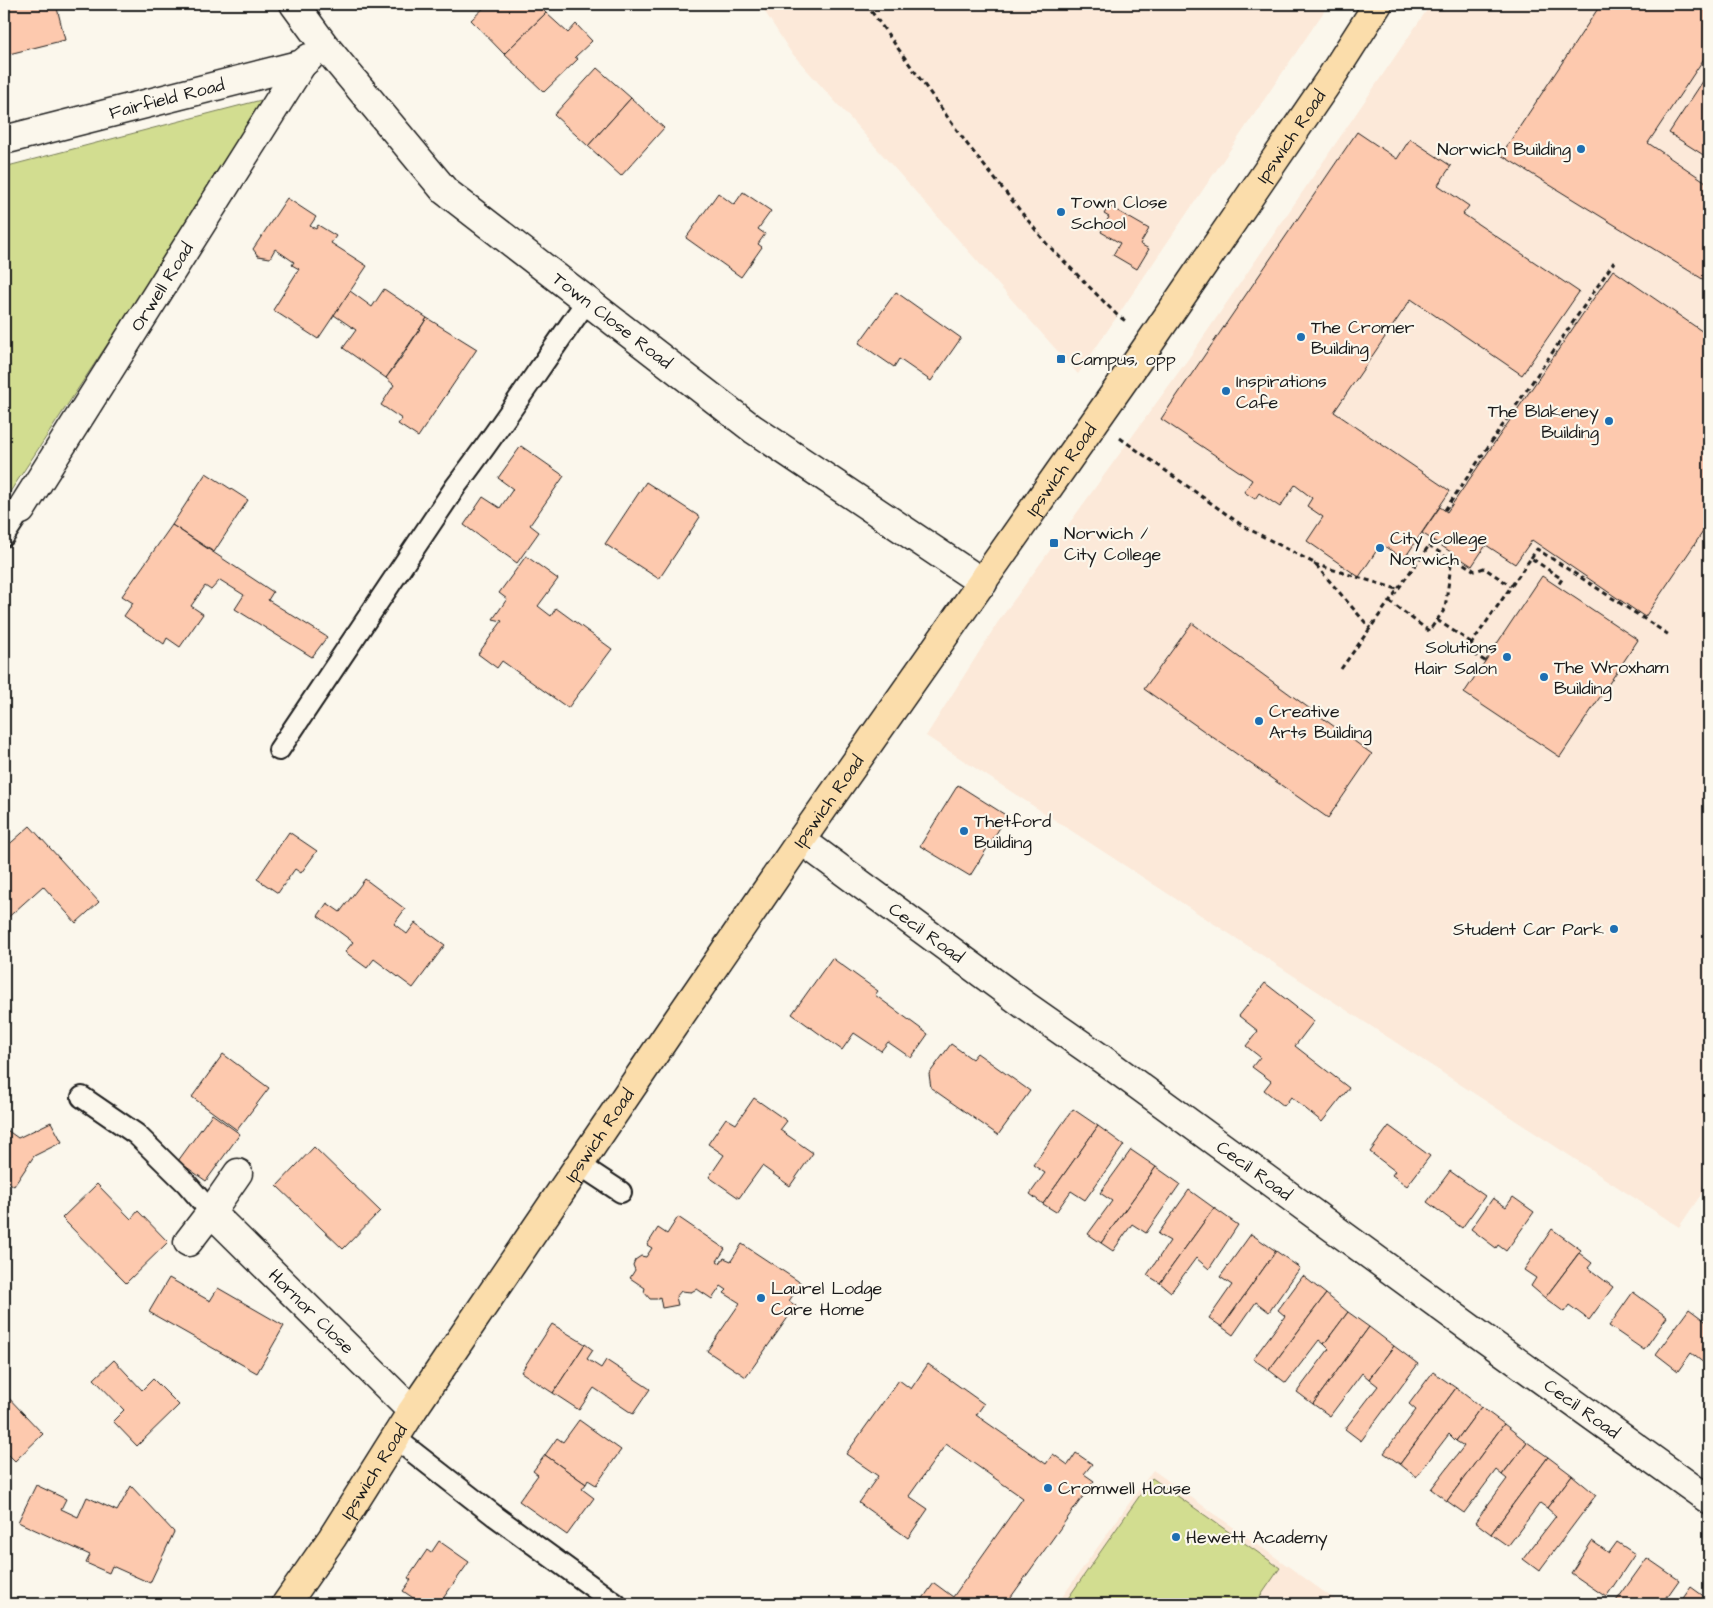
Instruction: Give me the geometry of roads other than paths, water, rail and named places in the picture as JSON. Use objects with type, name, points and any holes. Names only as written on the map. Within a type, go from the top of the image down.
[{"type":"main road","name":"Ipswich Road","points":[[286,1604],[332,1538],[412,1411],[801,840],[1152,340],[1330,79],[1378,4]]},
{"type":"street","name":"Town Close Road","points":[[294,4],[324,45],[445,191],[753,429],[983,583]]},
{"type":"street","name":"Fairfield Road","points":[[4,140],[302,64],[324,45]]},
{"type":"street","name":"Orwell Road","points":[[21,510],[302,64]]},
{"type":"street","name":"Cecil Road","points":[[801,840],[1026,1006],[1096,1054],[1709,1500]]},
{"type":"street","points":[[188,1242],[238,1172]]},
{"type":"street","name":"Hornor Close","points":[[211,1212],[412,1411]]},
{"type":"lane","points":[[279,750],[456,486],[488,445],[541,365],[587,301]]},
{"type":"lane","points":[[4,536],[21,510]]},
{"type":"lane","points":[[82,1097],[136,1134],[186,1183],[211,1212]]},
{"type":"lane","points":[[580,1165],[621,1192]]},
{"type":"lane","points":[[395,1438],[495,1516],[616,1604]]},
{"type":"place","name":"Norwich Building","points":[[1581,149]]},
{"type":"place","name":"Town Close School","points":[[1061,212]]},
{"type":"place","name":"The Cromer Building","points":[[1301,337]]},
{"type":"place","name":"Campus, opp","points":[[1061,359]]},
{"type":"place","name":"Inspirations Cafe","points":[[1226,391]]},
{"type":"place","name":"The Blakeney Building","points":[[1609,421]]},
{"type":"place","name":"Norwich / City College","points":[[1054,543]]},
{"type":"place","name":"City College Norwich","points":[[1380,548]]},
{"type":"place","name":"Solutions Hair Salon","points":[[1507,657]]},
{"type":"place","name":"The Wroxham Building","points":[[1544,677]]},
{"type":"place","name":"Creative Arts Building","points":[[1259,721]]},
{"type":"place","name":"Thetford Building","points":[[964,831]]},
{"type":"place","name":"Student Car Park","points":[[1614,929]]},
{"type":"place","name":"Laurel Lodge Care Home","points":[[761,1298]]},
{"type":"place","name":"Cromwell House","points":[[1048,1488]]},
{"type":"place","name":"Hewett Academy","points":[[1176,1537]]}]
